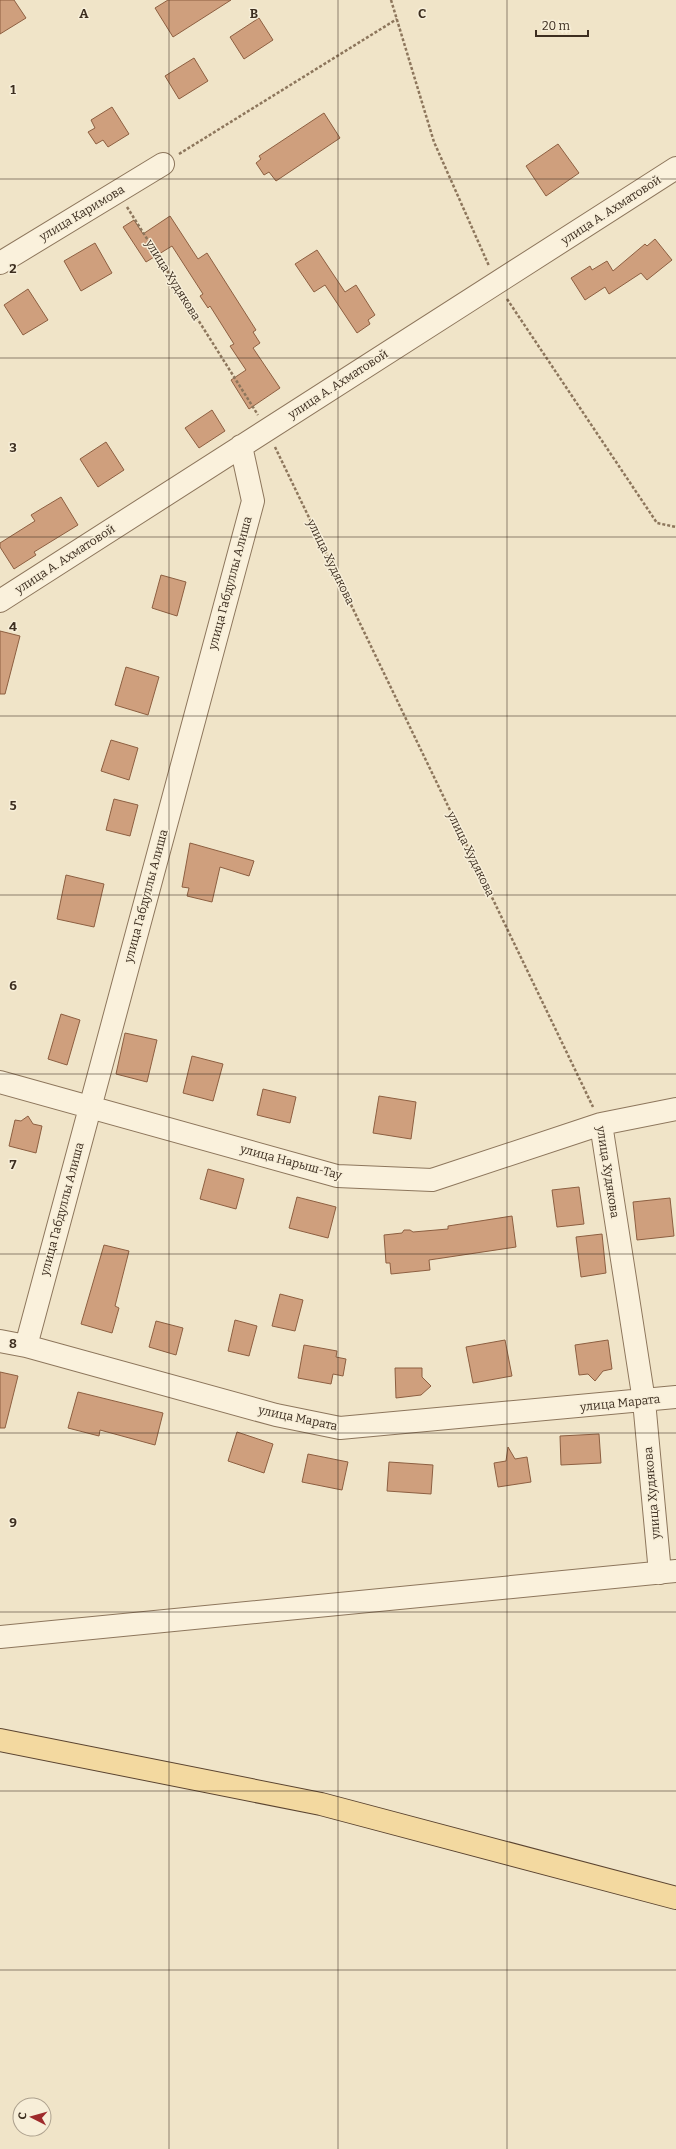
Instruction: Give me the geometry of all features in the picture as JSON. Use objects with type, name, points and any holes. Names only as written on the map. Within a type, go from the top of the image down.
[{"type":"main road","points":[[0,1740],[321,1804],[676,1898]]},
{"type":"street","name":"улица Каримова","points":[[0,263],[163,164]]},
{"type":"street","name":"улица А. Ахматовой","points":[[0,601],[676,168]]},
{"type":"street","name":"улица Габдуллы Алиша","points":[[26,1346],[89,1106],[253,501],[242,446]]},
{"type":"street","name":"улица Нарыш-Тау","points":[[0,1082],[337,1176],[432,1180],[601,1124],[676,1109]]},
{"type":"street","name":"улица Худякова","points":[[601,1124],[644,1401],[668,1572]]},
{"type":"street","name":"улица Марата","points":[[0,1341],[26,1346],[276,1415],[340,1428],[676,1397]]},
{"type":"street","points":[[0,1637],[668,1572]]},
{"type":"path","points":[[163,164],[397,19]]},
{"type":"path","name":"улица Худякова","points":[[118,191],[267,429],[601,1124]]},
{"type":"building","points":[[0,0],[14,0],[26,18],[0,34]]},
{"type":"building","points":[[168,0],[231,0],[173,37],[155,8]]},
{"type":"building","points":[[259,18],[273,40],[244,59],[230,37]]},
{"type":"building","points":[[194,58],[208,81],[179,99],[165,76]]},
{"type":"building","points":[[112,107],[129,134],[108,147],[103,140],[96,144],[88,132],[95,128],[91,120]]},
{"type":"building","points":[[324,113],[340,138],[276,181],[269,172],[264,175],[256,163],[261,159],[259,156]]},
{"type":"building","points":[[558,144],[579,173],[546,196],[526,166]]},
{"type":"building","points":[[170,216],[198,259],[207,253],[256,330],[253,332],[260,343],[253,348],[280,388],[249,409],[231,380],[246,370],[230,346],[234,344],[210,306],[208,308],[200,296],[203,294],[172,246],[146,262],[123,227],[134,220],[143,234]]},
{"type":"building","points":[[655,239],[672,260],[647,280],[641,273],[609,294],[605,287],[585,300],[571,278],[590,266],[592,270],[607,261],[613,271],[645,244],[647,246]]},
{"type":"building","points":[[95,243],[112,273],[81,291],[64,261]]},
{"type":"building","points":[[317,250],[345,292],[356,285],[375,315],[368,320],[370,324],[357,333],[325,285],[314,292],[295,264]]},
{"type":"building","points":[[28,289],[48,320],[23,335],[4,305]]},
{"type":"building","points":[[212,410],[225,431],[199,448],[185,428]]},
{"type":"building","points":[[106,442],[124,470],[98,487],[80,459]]},
{"type":"building","points":[[61,497],[78,525],[34,552],[36,555],[14,569],[0,547],[0,543],[35,521],[31,515]]},
{"type":"building","points":[[161,575],[186,582],[177,616],[152,608]]},
{"type":"building","points":[[0,631],[20,636],[5,694],[0,694]]},
{"type":"building","points":[[126,667],[159,677],[148,715],[115,705]]},
{"type":"building","points":[[111,740],[138,748],[129,780],[101,771]]},
{"type":"building","points":[[114,799],[138,805],[130,836],[106,830]]},
{"type":"building","points":[[190,843],[254,861],[249,876],[220,867],[212,902],[187,896],[189,888],[182,887]]},
{"type":"building","points":[[66,875],[104,884],[94,927],[57,919]]},
{"type":"building","points":[[61,1014],[80,1020],[67,1065],[48,1059]]},
{"type":"building","points":[[125,1033],[157,1040],[147,1082],[116,1074]]},
{"type":"building","points":[[192,1056],[223,1064],[213,1101],[183,1093]]},
{"type":"building","points":[[263,1089],[296,1097],[290,1123],[257,1115]]},
{"type":"building","points":[[379,1096],[416,1102],[411,1139],[373,1133]]},
{"type":"building","points":[[28,1116],[33,1124],[42,1126],[36,1153],[9,1146],[15,1120],[21,1121]]},
{"type":"building","points":[[208,1169],[244,1179],[236,1209],[200,1199]]},
{"type":"building","points":[[579,1187],[584,1224],[557,1227],[552,1190]]},
{"type":"building","points":[[297,1197],[336,1207],[328,1238],[289,1228]]},
{"type":"building","points":[[670,1198],[674,1236],[637,1240],[633,1202]]},
{"type":"building","points":[[512,1216],[516,1247],[429,1260],[430,1270],[391,1274],[390,1263],[386,1263],[384,1235],[402,1233],[404,1230],[410,1230],[413,1232],[448,1229],[448,1226]]},
{"type":"building","points":[[602,1234],[606,1273],[581,1277],[576,1237]]},
{"type":"building","points":[[104,1245],[129,1251],[115,1306],[119,1308],[112,1333],[81,1324]]},
{"type":"building","points":[[280,1294],[303,1300],[295,1331],[272,1326]]},
{"type":"building","points":[[235,1320],[257,1326],[249,1356],[228,1351]]},
{"type":"building","points":[[156,1321],[183,1328],[176,1355],[149,1347]]},
{"type":"building","points":[[505,1340],[512,1376],[473,1383],[466,1347]]},
{"type":"building","points":[[608,1340],[612,1369],[603,1371],[595,1381],[588,1374],[579,1375],[575,1345]]},
{"type":"building","points":[[304,1345],[337,1351],[336,1357],[346,1359],[343,1376],[333,1374],[331,1384],[298,1378]]},
{"type":"building","points":[[395,1368],[422,1368],[422,1377],[431,1386],[421,1395],[396,1398]]},
{"type":"building","points":[[0,1372],[18,1376],[5,1428],[0,1428]]},
{"type":"building","points":[[78,1392],[163,1413],[155,1445],[100,1430],[99,1436],[68,1428]]},
{"type":"building","points":[[237,1432],[273,1444],[264,1473],[228,1461]]},
{"type":"building","points":[[599,1434],[601,1463],[561,1465],[560,1436]]},
{"type":"building","points":[[508,1447],[515,1459],[527,1457],[531,1482],[498,1487],[494,1463],[506,1461]]},
{"type":"building","points":[[308,1454],[348,1462],[342,1490],[302,1482]]},
{"type":"building","points":[[389,1462],[433,1465],[431,1494],[387,1491]]}]
